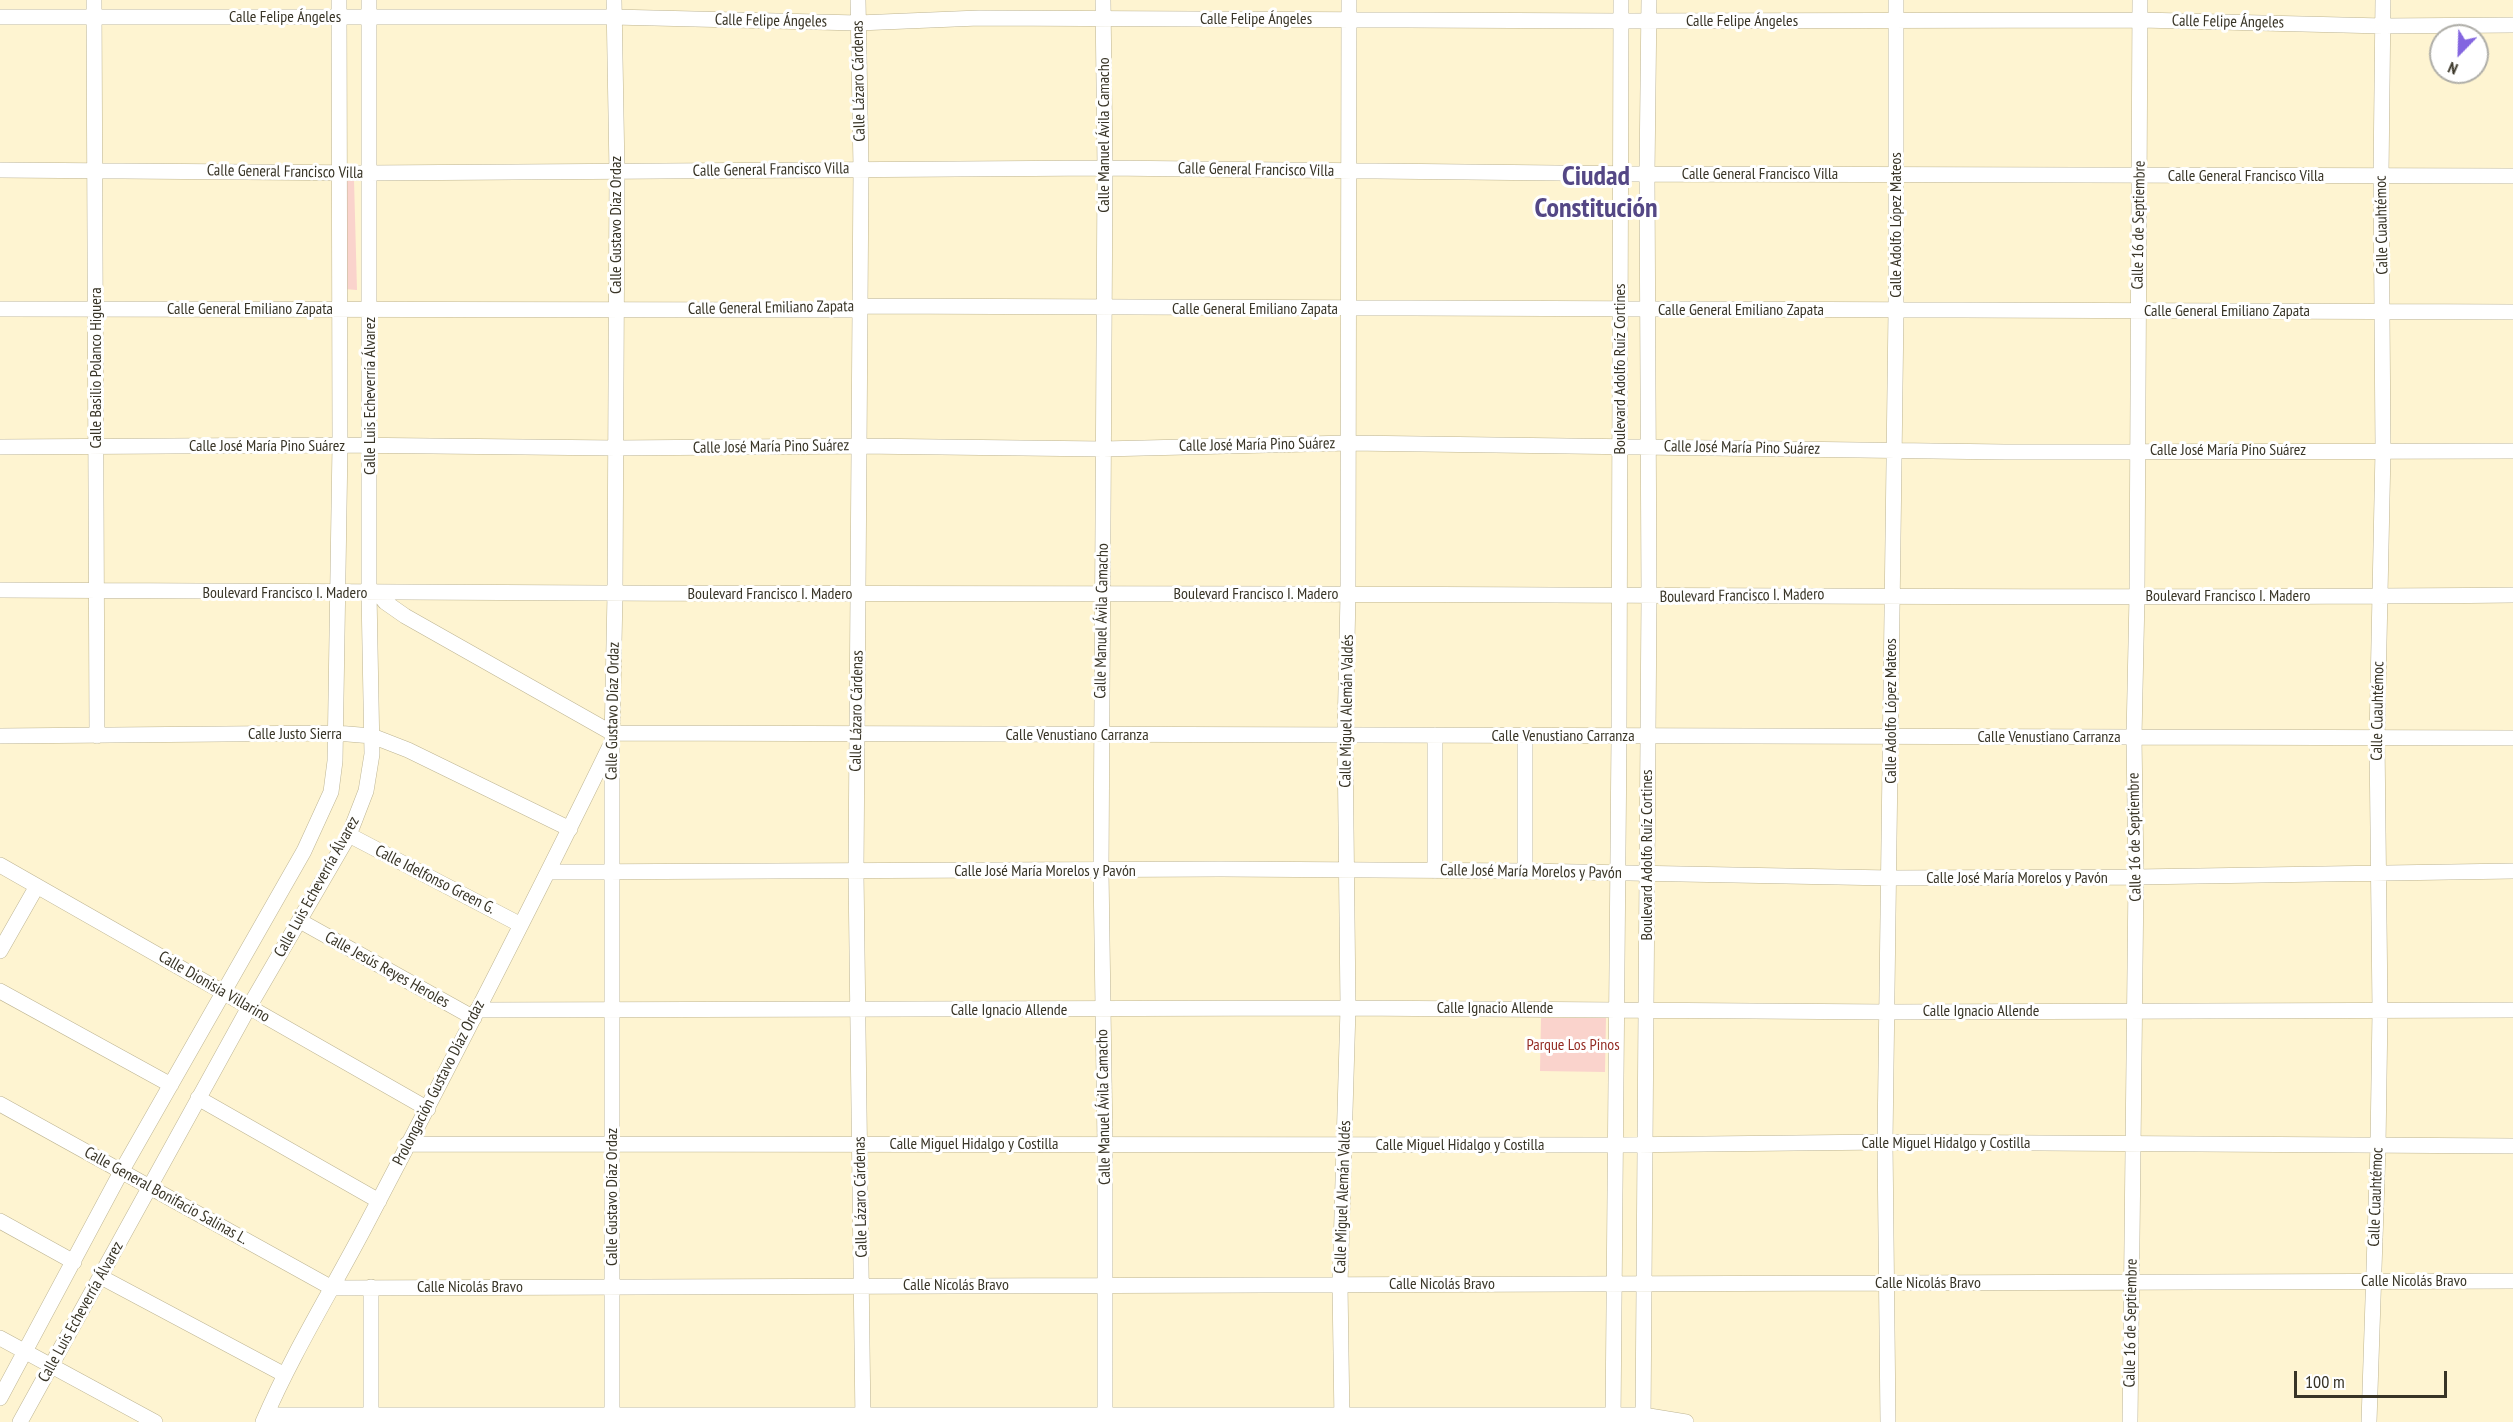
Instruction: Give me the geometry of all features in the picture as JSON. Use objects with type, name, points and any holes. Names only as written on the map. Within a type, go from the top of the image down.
[{"type":"street","name":"Calle Basilio Polanco Higuera","points":[[94,0],[97,736]]},
{"type":"street","name":"Calle Luis Echeverría Álvarez","points":[[0,1398],[122,1172],[304,851],[326,806],[334,777],[340,445],[339,0]]},
{"type":"street","name":"Calle Luis Echeverría Álvarez","points":[[20,1422],[249,1007],[349,835],[366,791],[372,754],[373,593],[368,173],[369,0]]},
{"type":"street","name":"Calle Gustavo Díaz Ordaz","points":[[612,1418],[612,738],[617,172],[614,0]]},
{"type":"street","name":"Calle Lázaro Cárdenas","points":[[858,0],[861,310],[856,872],[863,1419]]},
{"type":"street","name":"Calle Manuel Ávila Camacho","points":[[1103,0],[1105,168],[1101,871],[1105,1144],[1105,1418]]},
{"type":"street","name":"Calle Miguel Alemán Valdés","points":[[1342,1418],[1340,1284],[1348,1008],[1345,735],[1349,443],[1349,0]]},
{"type":"street","name":"Boulevard Adolfo Ruíz Cortines","points":[[1613,1418],[1619,736],[1621,0]]},
{"type":"street","name":"Boulevard Adolfo Ruíz Cortines","points":[[1643,1418],[1648,875],[1649,310],[1647,174],[1649,0]]},
{"type":"street","name":"Calle Adolfo López Mateos","points":[[1888,1422],[1885,1142],[1896,311],[1896,0]]},
{"type":"street","name":"Calle 16 de Septiembre","points":[[2130,1422],[2136,877],[2134,737],[2137,596],[2140,0]]},
{"type":"street","name":"Calle Cuauhtémoc","points":[[2369,1422],[2380,1011],[2377,738],[2383,450],[2381,176],[2383,0]]},
{"type":"street","name":"Calle Felipe Ángeles","points":[[0,17],[614,17],[858,23],[979,18],[1621,21],[2141,20],[2383,26],[2513,25]]},
{"type":"street","name":"Calle General Francisco Villa","points":[[0,170],[368,173],[1105,168],[1647,174],[2513,176]]},
{"type":"street","name":"Calle General Emiliano Zapata","points":[[0,309],[861,310],[860,306],[2513,312]]},
{"type":"street","name":"Calle José María Pino Suárez","points":[[0,447],[340,445],[1103,449],[1349,443],[2005,452],[2513,451]]},
{"type":"street","name":"Boulevard Francisco I. Madero","points":[[0,590],[338,594],[1103,593],[1649,597],[2513,595]]},
{"type":"street","points":[[373,593],[405,616],[612,738]]},
{"type":"street","name":"Calle Justo Sierra","points":[[0,736],[336,733],[372,736],[408,750],[570,829]]},
{"type":"street","name":"Calle Venustiano Carranza","points":[[612,738],[856,734],[2513,738]]},
{"type":"street","points":[[1434,871],[1435,735]]},
{"type":"street","points":[[1525,736],[1525,871]]},
{"type":"street","name":"Prolongación Gustavo Díaz Ordaz","points":[[264,1419],[407,1144],[428,1109],[549,872],[612,738]]},
{"type":"street","name":"Calle Idelfonso Green G.","points":[[349,835],[521,925]]},
{"type":"street","name":"Calle Dionisia Villarino","points":[[0,865],[428,1109]]},
{"type":"street","name":"Calle José María Morelos y Pavón","points":[[549,872],[612,870],[856,872],[1347,870],[1890,878],[2513,871]]},
{"type":"street","points":[[0,951],[37,886]]},
{"type":"street","name":"Calle Jesús Reyes Heroles","points":[[300,921],[475,1014]]},
{"type":"street","points":[[0,991],[171,1085]]},
{"type":"street","name":"Calle Ignacio Allende","points":[[475,1014],[612,1010],[1348,1008],[1645,1008],[1888,1012],[2513,1010]]},
{"type":"street","points":[[198,1098],[379,1201]]},
{"type":"street","name":"Calle General Bonifacio Salinas L.","points":[[0,1104],[332,1288]]},
{"type":"street","name":"Calle Miguel Hidalgo y Costilla","points":[[407,1144],[860,1143],[1344,1146],[1885,1142],[2513,1146]]},
{"type":"street","points":[[0,1221],[74,1262]]},
{"type":"street","points":[[100,1277],[285,1375]]},
{"type":"street","name":"Calle Nicolás Bravo","points":[[332,1288],[2513,1281]]},
{"type":"street","points":[[371,1287],[371,1419]]},
{"type":"street","points":[[0,1338],[155,1422]]},
{"type":"street","points":[[264,1419],[1643,1418],[1686,1422]]},
{"type":"green space","points":[[342,180],[354,180],[357,290],[344,289]]},
{"type":"green space","name":"Parque Los Pinos","points":[[1541,1018],[1606,1018],[1605,1072],[1540,1071]]},
{"type":"district","name":"Ciudad Constitución","points":[[1596,193]]}]
